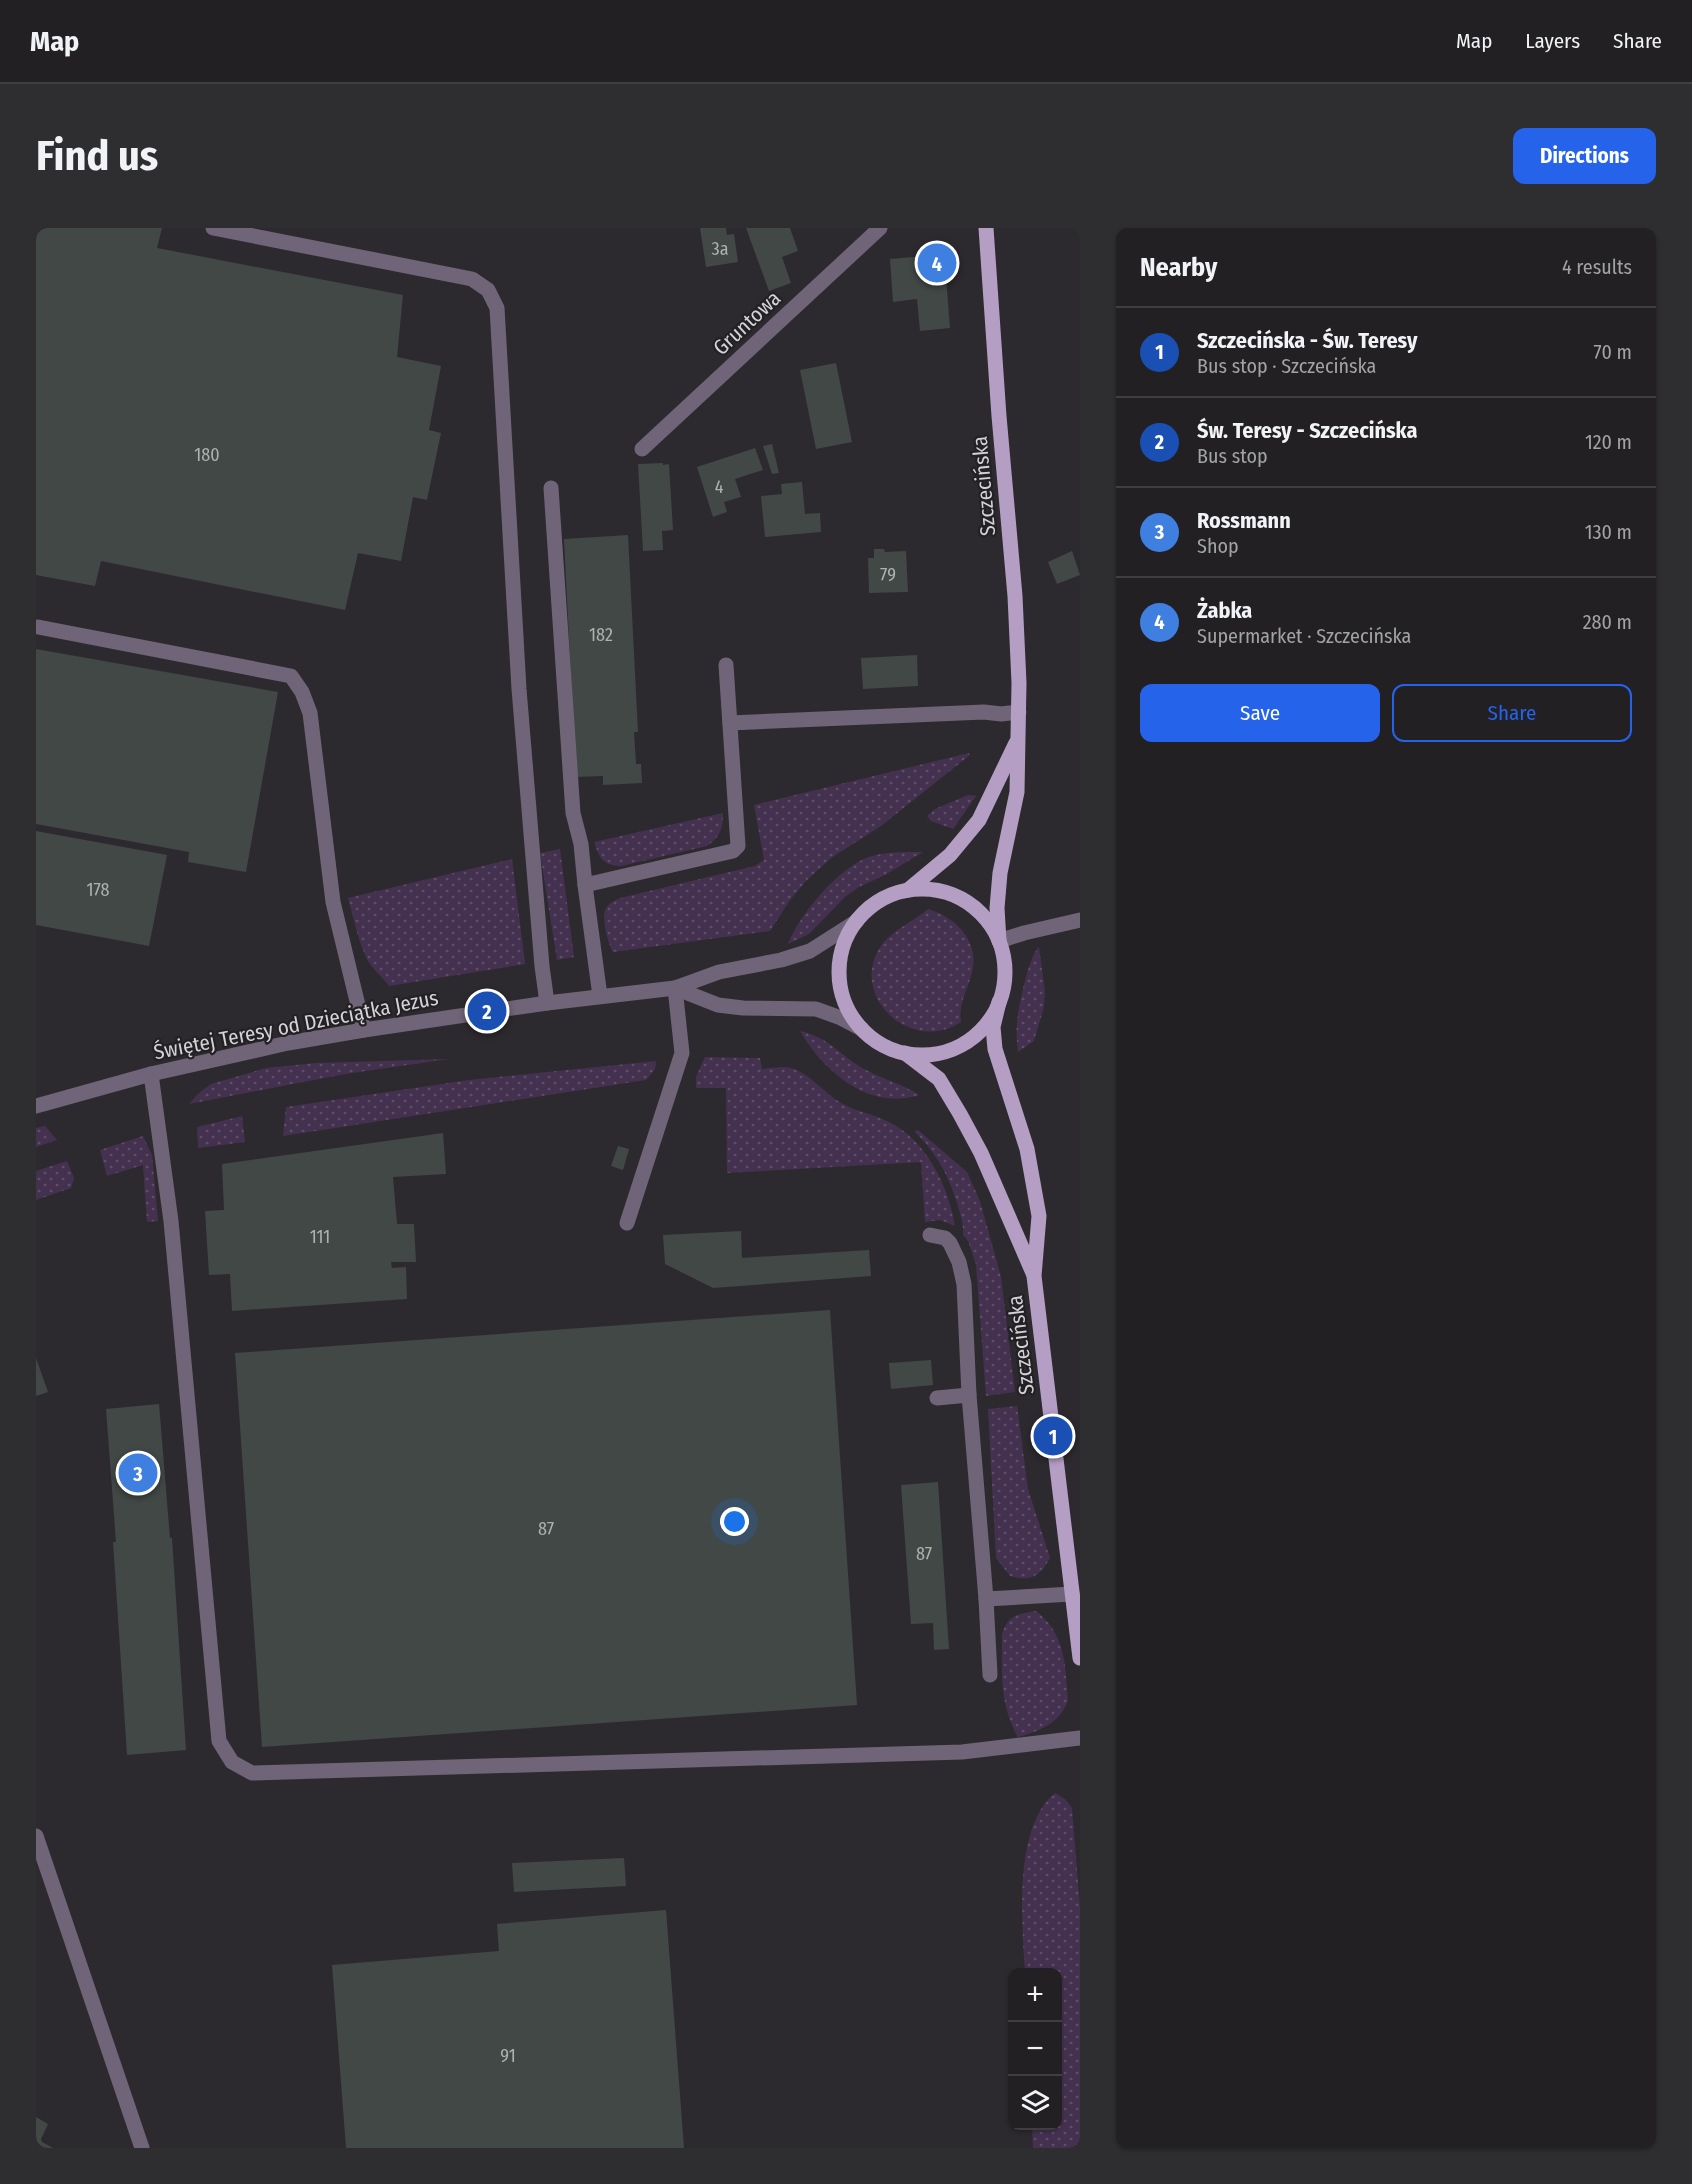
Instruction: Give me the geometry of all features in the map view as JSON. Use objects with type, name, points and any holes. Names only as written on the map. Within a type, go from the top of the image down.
[{"type":"main road","name":"Szczecińska","points":[[986,228],[1015,596],[1019,712],[1017,792],[999,885],[997,908],[999,941]]},
{"type":"main road","name":"Szczecińska","points":[[908,890],[950,855],[979,820],[1018,741]]},
{"type":"main road","points":[[930,889],[959,897],[984,916],[999,941],[1005,968],[1004,989],[984,1027],[962,1045],[932,1054],[905,1053],[883,1045],[862,1029],[845,1002],[839,972],[845,941],[857,921],[883,899],[908,890],[930,889]]},
{"type":"main road","name":"Szczecińska","points":[[999,1002],[993,1027],[995,1049],[1027,1149],[1038,1206],[1034,1276],[1080,1658]]},
{"type":"main road","name":"Szczecińska","points":[[905,1053],[939,1080],[960,1114],[981,1153],[1034,1276]]},
{"type":"street","points":[[213,228],[472,279],[488,290],[497,308],[519,689],[547,1003]]},
{"type":"street","name":"Gruntowa","points":[[642,449],[880,228]]},
{"type":"street","points":[[551,488],[573,813],[581,844],[600,996]]},
{"type":"street","points":[[38,627],[291,676],[302,692],[310,712],[333,902],[364,1030]]},
{"type":"street","points":[[585,885],[733,851],[738,846],[726,664]]},
{"type":"street","points":[[730,723],[1019,712]]},
{"type":"street","points":[[999,941],[1080,920]]},
{"type":"street","name":"Świętej Teresy od Dzieciątka Jezus","points":[[36,1106],[151,1074],[271,1047],[364,1030],[547,1003],[675,988],[719,972],[782,960],[810,951],[857,921]]},
{"type":"street","points":[[627,1223],[682,1053],[675,988]]},
{"type":"street","name":"Świętej Teresy od Dzieciątka Jezus","points":[[675,988],[718,1005],[816,1010],[841,1018],[862,1029]]},
{"type":"street","points":[[151,1074],[171,1221],[219,1741],[232,1762],[252,1773],[962,1752],[1080,1738]]},
{"type":"street","points":[[930,1235],[945,1238],[950,1243],[959,1262],[964,1284],[969,1395],[990,1675]]},
{"type":"street","points":[[938,1398],[969,1395]]},
{"type":"street","points":[[986,1599],[1072,1594]]},
{"type":"street","points":[[36,1836],[142,2148]]},
{"type":"shaded area","points":[[969,753],[970,755],[881,826],[831,858],[806,881],[790,900],[770,931],[613,952],[606,932],[604,915],[607,906],[613,902],[620,898],[755,866],[764,860],[754,805]]},
{"type":"shaded area","points":[[968,795],[976,796],[953,829],[931,821],[927,816],[935,809]]},
{"type":"shaded area","points":[[723,813],[720,832],[707,846],[621,866],[615,866],[603,860],[594,842]]},
{"type":"shaded area","points":[[560,849],[574,957],[557,960],[540,853]]},
{"type":"shaded area","points":[[923,852],[885,875],[859,887],[846,896],[809,934],[788,944],[801,920],[820,895],[855,864],[880,854]]},
{"type":"shaded area","points":[[512,859],[525,964],[389,986],[370,965],[359,938],[348,898]]},
{"type":"shaded area","points":[[928,909],[948,918],[963,932],[969,941],[974,961],[962,1003],[961,1022],[942,1030],[923,1031],[905,1026],[890,1015],[878,1001],[872,984],[873,965],[881,946],[897,931]]},
{"type":"shaded area","points":[[1039,947],[1045,992],[1044,1007],[1034,1041],[1018,1052],[1019,1006],[1031,960]]},
{"type":"shaded area","points":[[800,1031],[820,1038],[859,1066],[919,1095],[901,1099],[883,1098],[866,1093],[850,1084],[822,1061]]},
{"type":"shaded area","points":[[705,1057],[760,1058],[762,1069],[785,1067],[793,1069],[807,1076],[844,1105],[883,1119],[902,1130],[925,1153],[934,1166],[947,1196],[955,1226],[940,1220],[925,1222],[921,1162],[727,1173],[726,1088],[696,1088],[696,1077]]},
{"type":"shaded area","points":[[449,1059],[345,1074],[189,1104],[211,1084],[266,1068],[316,1063]]},
{"type":"shaded area","points":[[656,1061],[655,1069],[646,1080],[283,1136],[286,1107],[469,1080]]},
{"type":"shaded area","points":[[242,1116],[245,1142],[198,1148],[197,1127]]},
{"type":"shaded area","points":[[45,1126],[57,1140],[36,1147],[36,1128]]},
{"type":"shaded area","points":[[918,1130],[967,1172],[980,1201],[1001,1277],[1015,1392],[986,1396],[976,1264],[968,1241],[963,1235],[960,1215],[950,1183],[935,1156],[915,1132]]},
{"type":"shaded area","points":[[143,1136],[152,1155],[158,1221],[147,1222],[143,1165],[107,1176],[100,1150]]},
{"type":"shaded area","points":[[67,1161],[74,1178],[71,1188],[36,1200],[36,1171]]},
{"type":"shaded area","points":[[1017,1406],[1028,1489],[1050,1558],[1038,1573],[1029,1578],[1010,1576],[996,1558],[988,1409]]},
{"type":"shaded area","points":[[1036,1611],[1046,1620],[1059,1640],[1068,1700],[1065,1708],[1055,1720],[1041,1729],[1018,1737],[1007,1712],[1003,1688],[1002,1635],[1010,1619]]},
{"type":"shaded area","points":[[1055,1793],[1065,1799],[1072,1808],[1080,1908],[1080,2148],[1033,2148],[1032,2130],[1062,2130],[1062,1968],[1025,1968],[1023,1877],[1032,1829],[1042,1808]]},
{"type":"building","points":[[36,228],[162,228],[157,248],[403,295],[397,357],[441,366],[429,430],[441,433],[427,500],[413,497],[401,561],[358,553],[345,610],[101,561],[95,586],[36,575]]},
{"type":"building","points":[[700,228],[726,228],[727,235],[734,234],[738,262],[706,267]]},
{"type":"building","points":[[746,228],[790,228],[798,251],[782,257],[791,283],[769,291]]},
{"type":"building","points":[[936,255],[945,264],[950,328],[920,331],[917,299],[893,302],[890,259]]},
{"type":"building","points":[[836,363],[852,442],[816,449],[800,370]]},
{"type":"building","points":[[772,444],[779,473],[772,474],[763,446]]},
{"type":"building","points":[[755,448],[763,470],[735,479],[741,497],[724,502],[727,512],[713,517],[697,467]]},
{"type":"building","points":[[663,463],[663,465],[669,464],[673,530],[662,531],[663,550],[643,551],[638,464]]},
{"type":"building","points":[[802,482],[805,514],[820,513],[821,532],[765,537],[761,496],[782,494],[781,484]]},
{"type":"building","points":[[628,535],[638,732],[634,732],[636,764],[641,764],[642,783],[603,785],[603,776],[576,777],[564,539]]},
{"type":"building","points":[[874,549],[884,549],[885,552],[906,551],[908,592],[869,593],[868,558],[874,558]]},
{"type":"building","points":[[1072,551],[1080,575],[1057,584],[1048,562]]},
{"type":"building","points":[[36,649],[278,692],[246,872],[188,862],[189,852],[36,824]]},
{"type":"building","points":[[917,655],[918,686],[863,689],[861,658]]},
{"type":"building","points":[[36,831],[167,855],[149,946],[36,925]]},
{"type":"building","points":[[443,1133],[446,1174],[393,1177],[397,1224],[414,1224],[416,1262],[391,1262],[392,1268],[406,1267],[407,1299],[232,1311],[230,1274],[209,1275],[205,1211],[224,1210],[222,1164]]},
{"type":"building","points":[[618,1146],[629,1149],[623,1170],[611,1166]]},
{"type":"building","points":[[741,1231],[742,1258],[869,1250],[871,1276],[713,1288],[665,1264],[663,1235]]},
{"type":"building","points":[[830,1310],[857,1705],[262,1747],[235,1353]]},
{"type":"building","points":[[36,1358],[48,1392],[36,1396]]},
{"type":"building","points":[[931,1360],[933,1385],[891,1389],[889,1363]]},
{"type":"building","points":[[159,1404],[170,1538],[172,1538],[186,1750],[127,1755],[113,1542],[116,1542],[106,1409]]},
{"type":"building","points":[[938,1482],[949,1649],[934,1650],[933,1623],[911,1624],[901,1485]]},
{"type":"building","points":[[624,1858],[626,1886],[514,1892],[512,1863]]},
{"type":"building","points":[[666,1910],[684,2148],[346,2148],[332,1965],[499,1951],[497,1924]]},
{"type":"building","points":[[36,2117],[48,2124],[41,2139],[53,2148],[36,2148]]},
{"type":"place","name":"Żabka","points":[[937,263]]},
{"type":"place","name":"Św. Teresy - Szczecińska","points":[[487,1011]]},
{"type":"place","name":"Szczecińska - Św. Teresy","points":[[1053,1436]]},
{"type":"place","name":"Rossmann","points":[[138,1473]]}]
